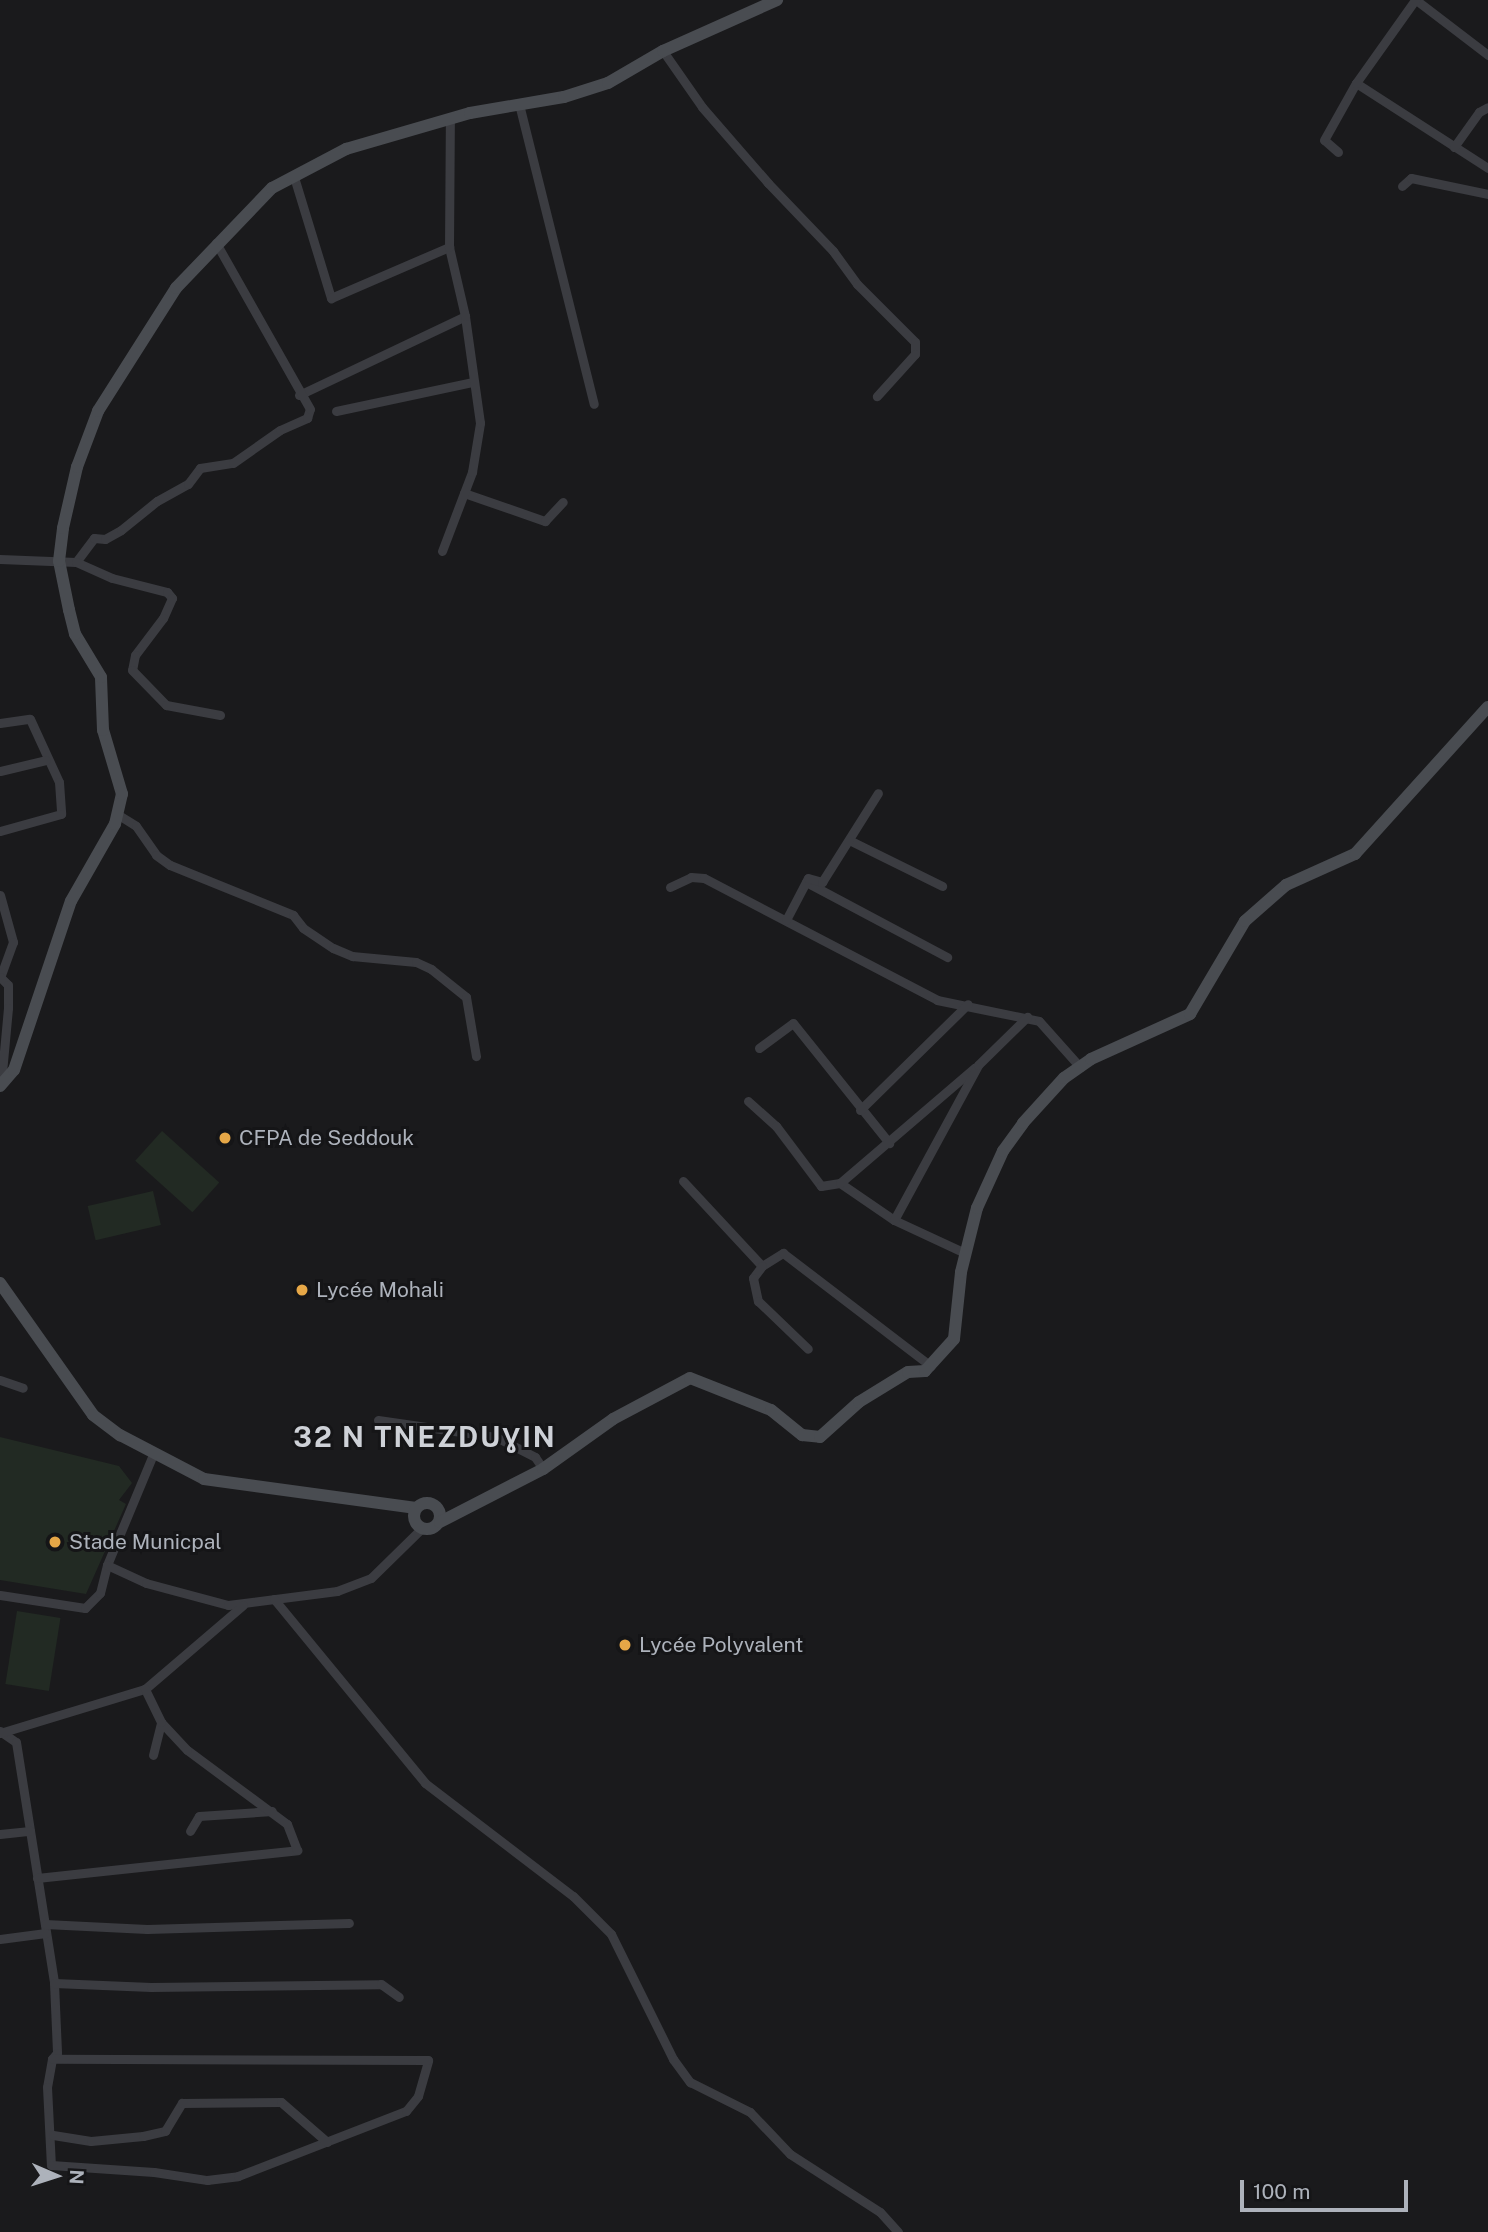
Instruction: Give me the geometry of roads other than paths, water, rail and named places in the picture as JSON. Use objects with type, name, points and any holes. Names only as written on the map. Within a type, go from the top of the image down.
[{"type":"street","points":[[0,1085],[13,1070],[71,901],[117,814],[122,794],[103,730],[101,677],[75,634],[59,561],[77,467],[98,411],[176,288],[216,243],[272,188],[346,149],[450,117],[564,97],[608,83],[663,51],[777,0]]},
{"type":"street","points":[[1338,152],[1324,140],[1356,83],[1415,0],[1488,55]]},
{"type":"street","points":[[663,51],[702,107],[768,183],[915,342],[915,354],[877,396]]},
{"type":"street","points":[[1356,83],[1488,168]]},
{"type":"street","points":[[519,104],[594,404]]},
{"type":"street","points":[[1454,147],[1479,112],[1488,107]]},
{"type":"street","points":[[442,551],[479,446],[480,423],[472,382],[465,316],[449,247],[450,117]]},
{"type":"street","points":[[295,177],[331,298],[449,247]]},
{"type":"street","points":[[1402,186],[1412,178],[1488,194]]},
{"type":"street","points":[[76,562],[94,538],[105,539],[121,530],[157,501],[188,484],[200,468],[233,463],[280,430],[307,418],[310,409],[299,395],[216,243]]},
{"type":"street","points":[[299,395],[465,316]]},
{"type":"street","points":[[337,411],[472,382]]},
{"type":"street","points":[[464,493],[545,521],[563,502]]},
{"type":"street","points":[[0,559],[76,562],[112,578],[167,592],[172,598],[163,618],[135,655],[132,670],[166,705],[220,715]]},
{"type":"street","points":[[416,1508],[415,1522],[422,1528],[432,1529],[456,1512],[543,1469],[613,1419],[690,1378],[771,1410],[802,1434],[820,1437],[859,1402],[908,1372],[931,1366],[954,1339],[965,1253],[977,1208],[1003,1151],[1064,1078],[1080,1067],[1190,1014],[1245,920],[1286,885],[1355,854],[1488,707]]},
{"type":"street","points":[[0,723],[30,719],[46,760],[59,782],[61,814],[0,831]]},
{"type":"street","points":[[0,771],[46,760]]},
{"type":"street","points":[[786,920],[808,878],[822,882],[878,793]]},
{"type":"street","points":[[117,814],[136,826],[156,855],[170,864],[293,915],[303,928],[333,947],[352,956],[416,962],[431,969],[466,997],[476,1056]]},
{"type":"street","points":[[849,840],[942,886]]},
{"type":"street","points":[[670,887],[691,877],[705,878],[892,980],[937,1000],[1039,1020],[1080,1067]]},
{"type":"street","points":[[806,882],[947,957]]},
{"type":"street","points":[[0,895],[4,920],[13,942],[0,977],[8,985],[8,1009],[0,1085]]},
{"type":"street","points":[[860,1110],[968,1004]]},
{"type":"street","points":[[748,1101],[776,1126],[821,1186],[840,1183],[978,1065],[1027,1017]]},
{"type":"street","points":[[759,1048],[793,1023],[889,1143]]},
{"type":"street","points":[[894,1220],[978,1065]]},
{"type":"street","points":[[683,1181],[762,1266]]},
{"type":"street","points":[[840,1183],[894,1220],[965,1253]]},
{"type":"street","points":[[807,1349],[758,1301],[754,1278],[762,1266],[783,1253],[931,1366]]},
{"type":"street","points":[[0,1283],[93,1415],[204,1479],[416,1508],[430,1502],[456,1512]]},
{"type":"street","points":[[0,1380],[23,1388]]},
{"type":"street","points":[[378,1420],[496,1437],[535,1457],[543,1469]]},
{"type":"street","points":[[0,1595],[85,1608],[100,1593],[107,1564],[154,1452]]},
{"type":"street","points":[[438,1507],[440,1522]]},
{"type":"street","points":[[107,1564],[146,1583],[207,1601],[243,1605],[363,1583],[402,1552],[422,1528]]},
{"type":"street","points":[[274,1599],[425,1783],[573,1896],[611,1934],[673,2059],[690,2082],[750,2112],[790,2154],[880,2212],[898,2232]]},
{"type":"street","points":[[1,1732],[145,1689],[243,1605]]},
{"type":"street","points":[[37,1878],[297,1850],[287,1824],[187,1749],[161,1723],[145,1689]]},
{"type":"street","points":[[153,1755],[161,1723]]},
{"type":"street","points":[[1,1732],[16,1742],[54,1983],[57,2053],[51,2059],[47,2087],[53,2135],[51,2165],[116,2173],[154,2172],[207,2180],[238,2176],[406,2111],[418,2096],[428,2060],[51,2059]]},
{"type":"street","points":[[190,1831],[199,1816],[272,1811]]},
{"type":"street","points":[[0,1834],[30,1831]]},
{"type":"street","points":[[0,1939],[45,1928],[147,1929],[349,1923]]},
{"type":"street","points":[[54,1983],[151,1987],[381,1984],[399,1997]]},
{"type":"street","points":[[53,2135],[91,2141],[143,2136],[165,2131],[182,2103],[281,2102],[327,2142]]},
{"type":"place","name":"CFPA de Seddouk","points":[[225,1138]]},
{"type":"place","name":"Lycée Mohali","points":[[302,1290]]},
{"type":"place","name":"Stade Municpal","points":[[55,1542]]},
{"type":"place","name":"Lycée Polyvalent","points":[[625,1645]]},
{"type":"district","name":"32 N TNEZDUƔIN","points":[[425,1437]]}]
